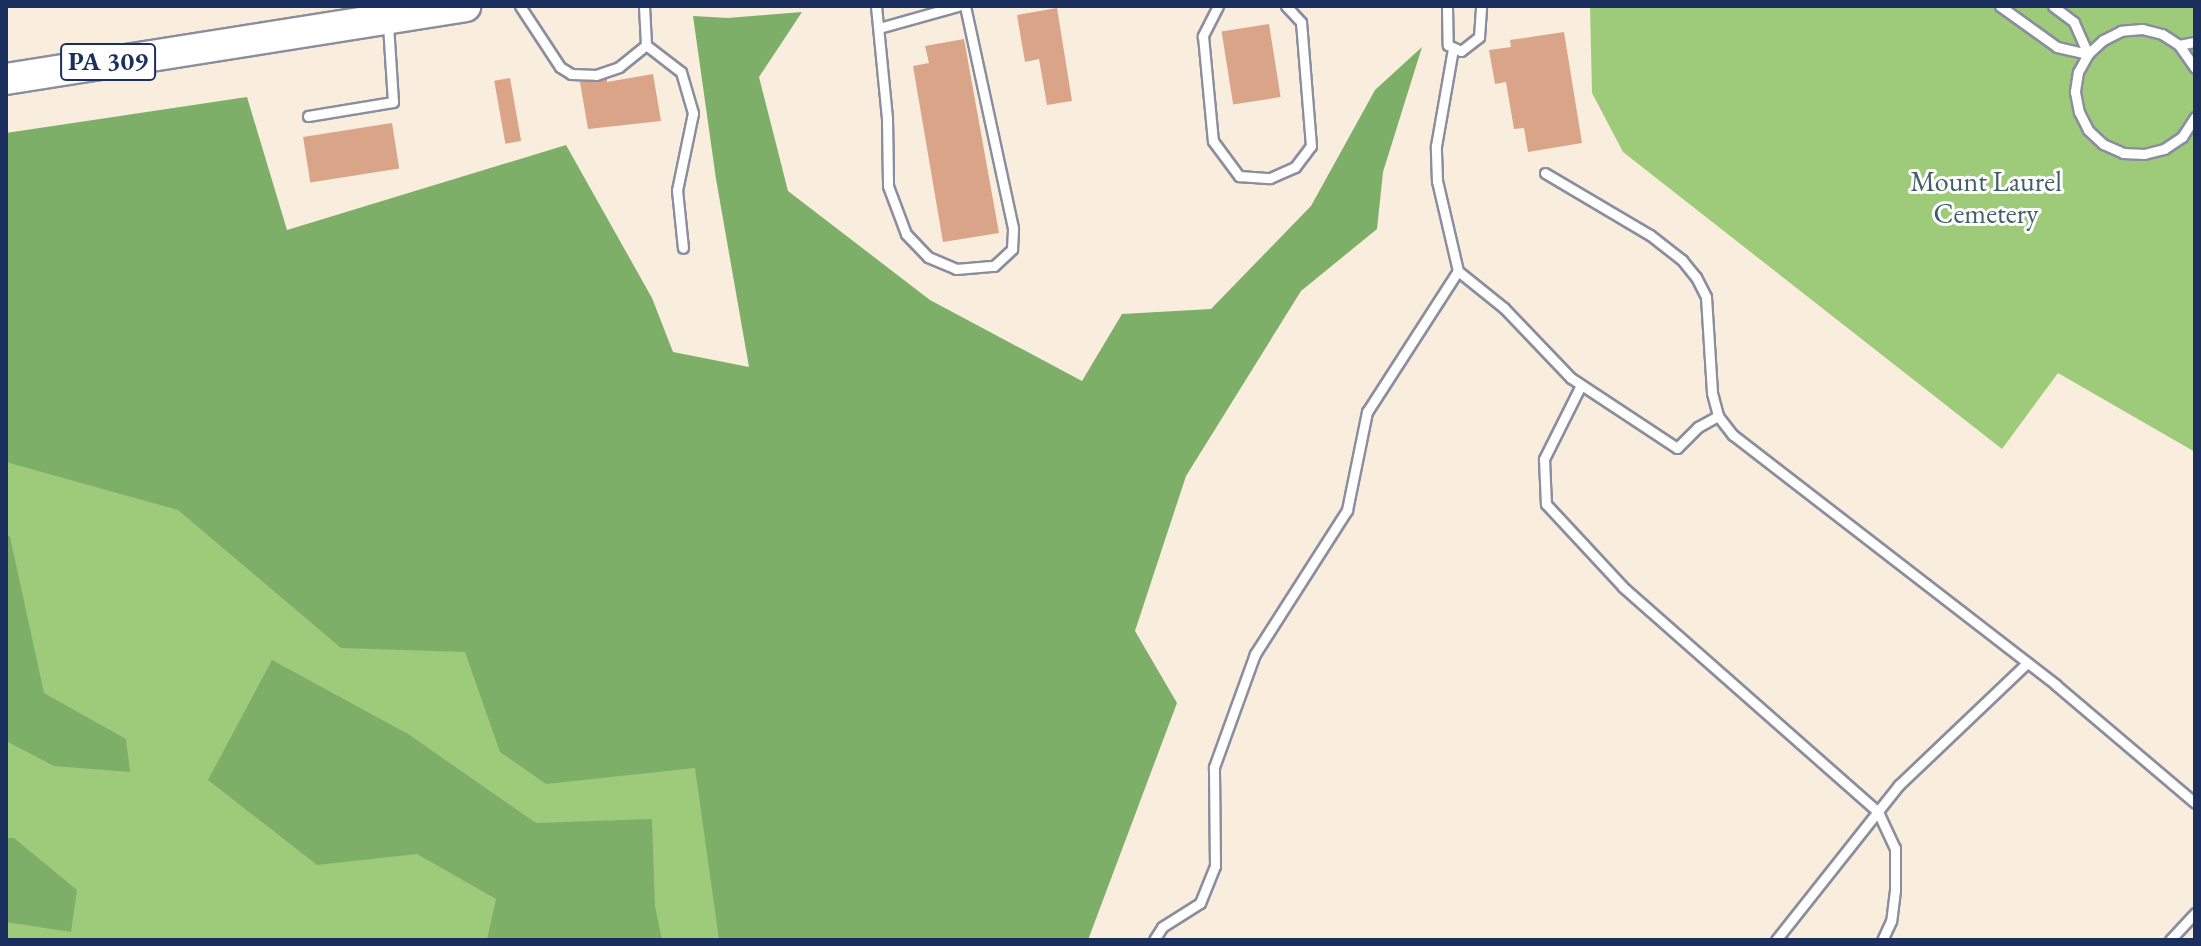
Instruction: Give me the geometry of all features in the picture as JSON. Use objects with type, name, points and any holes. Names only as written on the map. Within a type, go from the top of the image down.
[{"type":"highway","name":"PA 309","points":[[6,79],[323,22],[387,12],[465,6]]},
{"type":"lane","points":[[520,6],[560,67],[571,74],[596,75],[619,67],[646,45]]},
{"type":"lane","points":[[644,6],[646,45],[681,72],[693,113],[677,190],[683,248]]},
{"type":"lane","points":[[876,6],[888,186],[906,234],[928,257],[956,269],[994,266],[1012,249],[1013,228],[965,6]]},
{"type":"lane","points":[[879,28],[958,6]]},
{"type":"lane","points":[[1218,6],[1203,36],[1213,141],[1239,176],[1270,178],[1295,167],[1311,146],[1301,22],[1286,6]]},
{"type":"lane","points":[[1447,6],[1448,45],[1453,49],[1469,48],[1479,37],[1481,6]]},
{"type":"lane","points":[[2000,6],[2057,47],[2088,54]]},
{"type":"lane","points":[[2053,6],[2074,22],[2088,54]]},
{"type":"lane","points":[[308,116],[393,102],[387,12]]},
{"type":"lane","points":[[2195,68],[2179,45],[2162,34],[2142,29],[2121,31],[2103,40],[2088,54],[2078,72],[2075,92],[2079,112],[2088,130],[2103,144],[2123,153],[2144,154],[2164,149],[2182,137],[2195,117]]},
{"type":"lane","points":[[2179,45],[2195,42]]},
{"type":"lane","points":[[1453,49],[1436,146],[1437,181],[1458,271],[1504,308],[1581,385],[1677,448],[1698,427],[1718,416]]},
{"type":"lane","points":[[1545,173],[1650,235],[1682,260],[1696,277],[1706,297],[1712,393],[1718,416],[1733,435],[2027,663],[2195,803]]},
{"type":"lane","points":[[1154,940],[1169,921],[1200,903],[1215,866],[1214,767],[1255,654],[1347,510],[1367,412],[1458,271]]},
{"type":"lane","points":[[1581,385],[1544,459],[1546,504],[1623,587],[1878,812],[1895,848],[1891,921],[1882,940]]},
{"type":"lane","points":[[1776,940],[1899,785],[2027,663]]},
{"type":"lane","points":[[2170,940],[2195,913]]},
{"type":"green space","name":"Mount Laurel Cemetery","points":[[1590,6],[2195,6],[2195,452],[2058,373],[2002,449],[1623,152],[1592,93]]},
{"type":"green space","points":[[802,12],[759,77],[788,191],[930,300],[1082,381],[1122,314],[1211,309],[1311,206],[1375,90],[1422,47],[1383,172],[1377,229],[1301,291],[1186,476],[1135,631],[1177,703],[1088,940],[719,940],[695,768],[546,784],[500,752],[465,652],[341,648],[178,510],[6,462],[6,133],[247,97],[287,230],[566,145],[652,298],[673,352],[749,367],[716,179],[693,16],[728,18]]},
{"type":"green space","points":[[6,427],[529,676],[848,852],[831,940],[6,940]]},
{"type":"green space","points":[[6,534],[10,537],[44,693],[126,739],[130,772],[54,766],[6,741]]},
{"type":"green space","points":[[272,660],[408,734],[536,823],[652,819],[655,907],[662,940],[487,940],[496,899],[417,854],[317,865],[208,780]]},
{"type":"green space","points":[[6,838],[14,838],[77,890],[71,932],[6,922]]},
{"type":"building","points":[[1057,8],[1072,101],[1047,105],[1039,59],[1025,62],[1017,15]]},
{"type":"building","points":[[1269,24],[1281,97],[1233,105],[1222,32]]},
{"type":"building","points":[[1564,32],[1582,143],[1528,152],[1524,128],[1514,129],[1506,82],[1495,84],[1489,50],[1511,47],[1510,40]]},
{"type":"building","points":[[964,39],[999,233],[943,242],[913,66],[929,63],[925,46]]},
{"type":"building","points":[[653,74],[661,121],[588,129],[580,82],[607,79],[607,82]]},
{"type":"building","points":[[510,78],[521,141],[505,144],[494,81]]},
{"type":"building","points":[[392,123],[399,168],[310,183],[303,137]]}]
